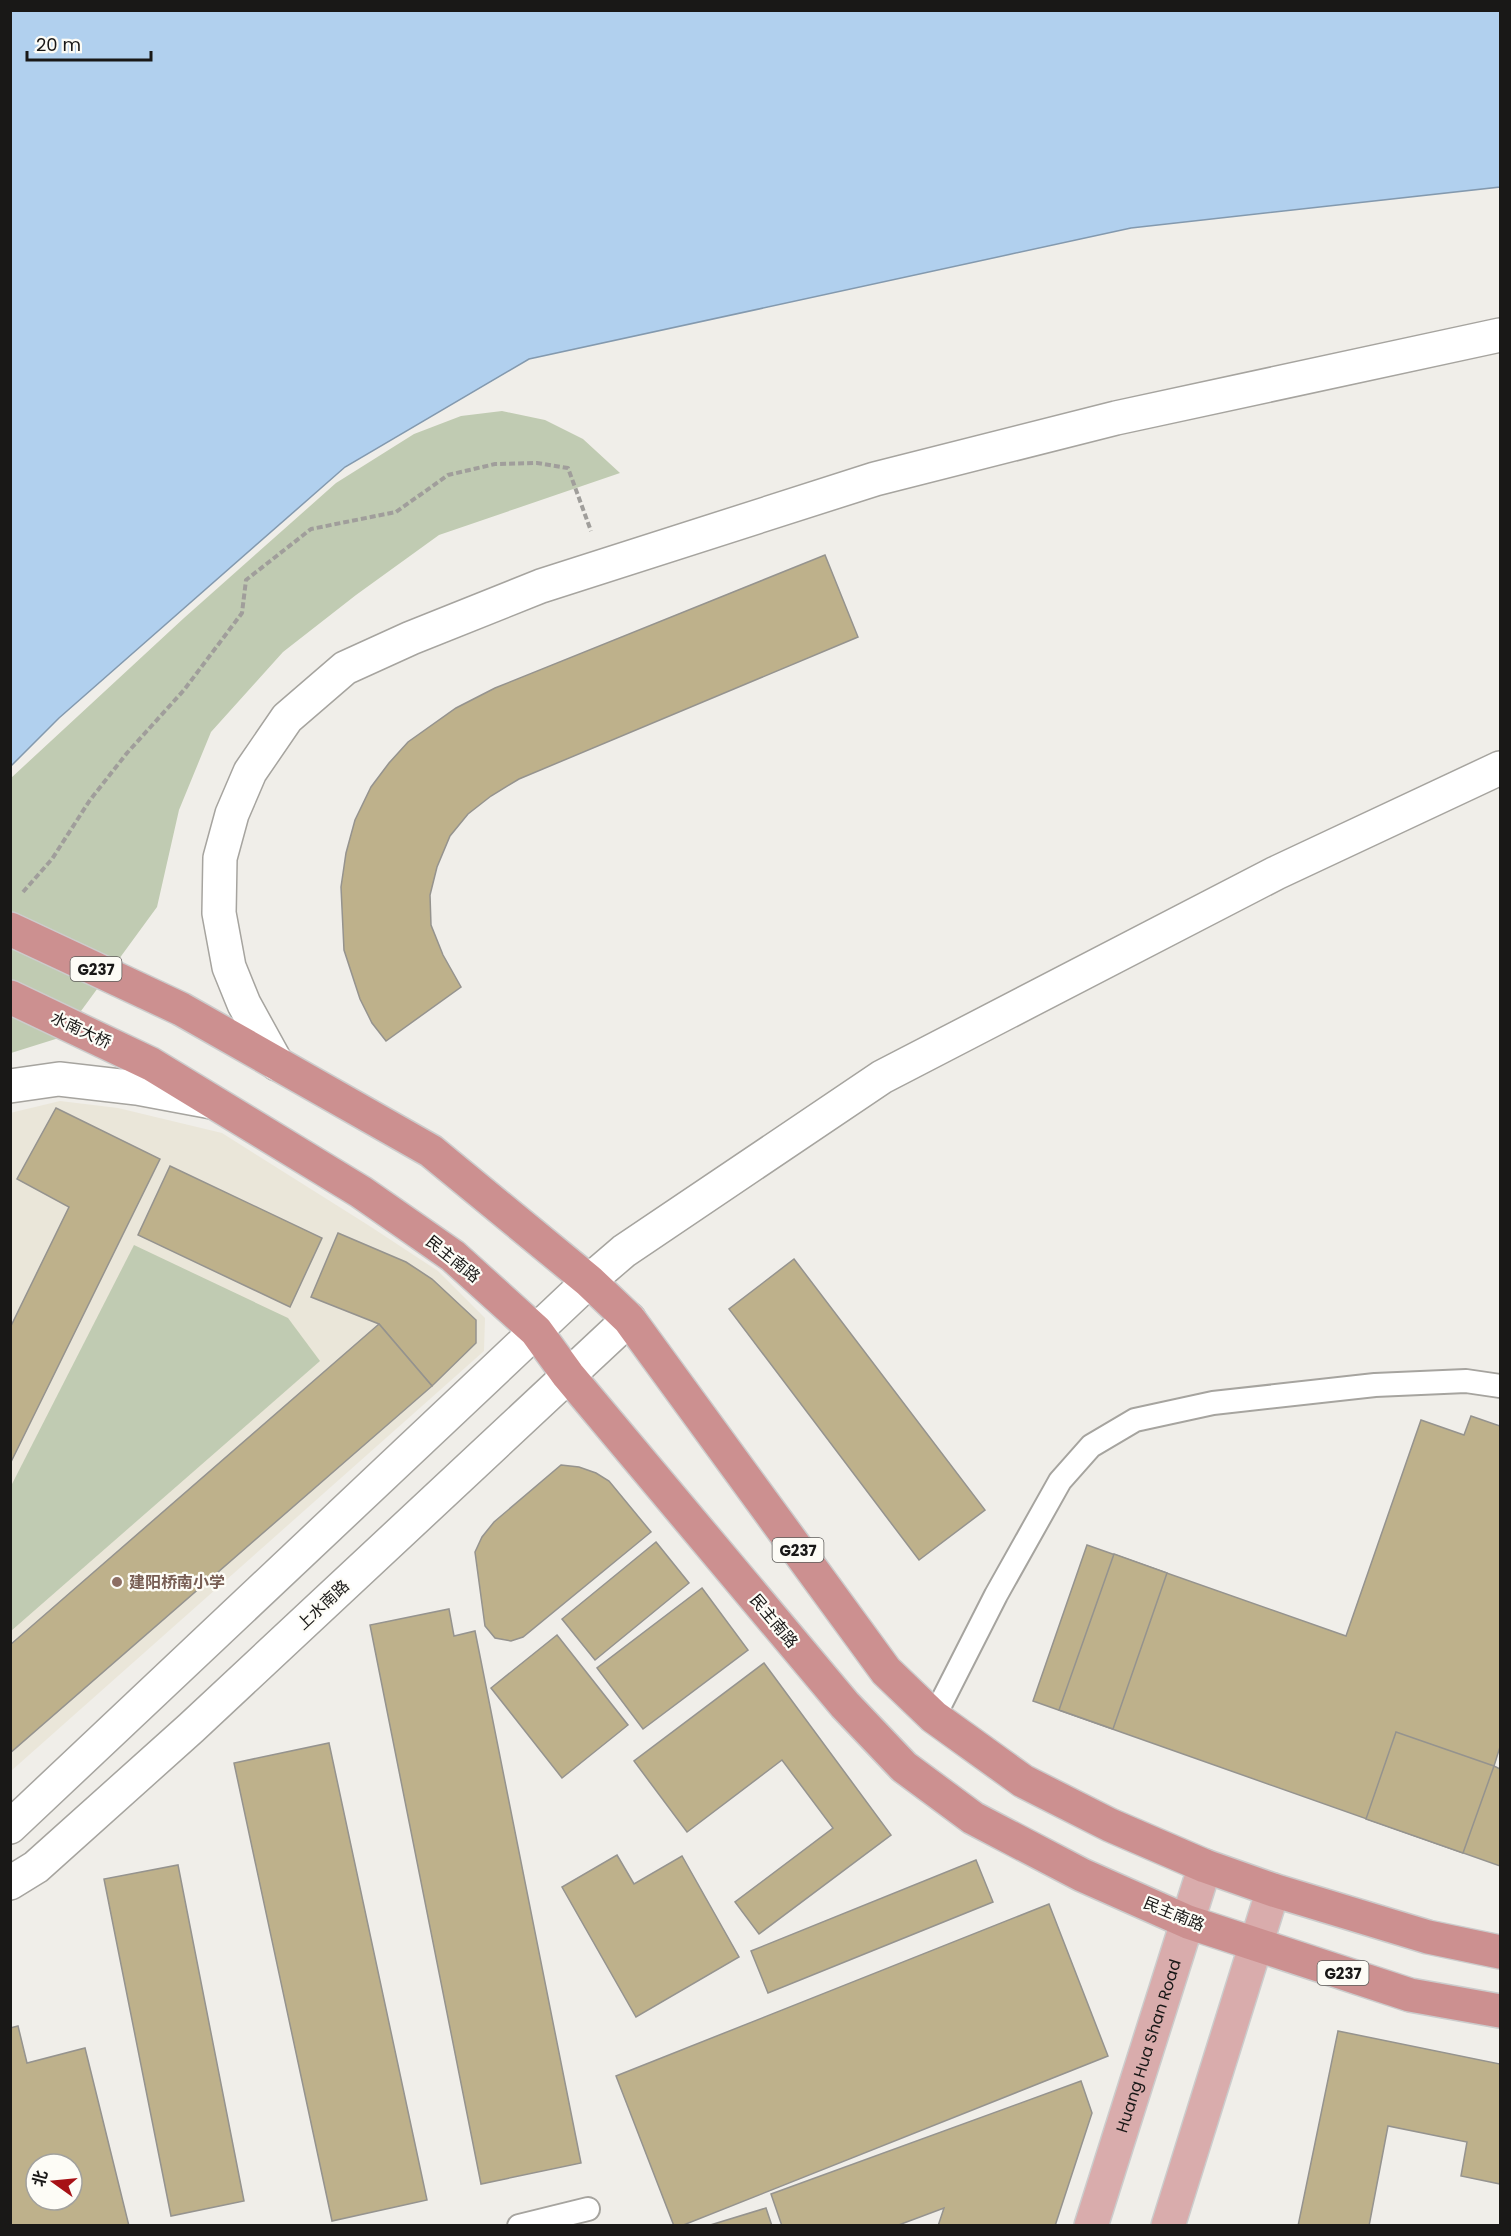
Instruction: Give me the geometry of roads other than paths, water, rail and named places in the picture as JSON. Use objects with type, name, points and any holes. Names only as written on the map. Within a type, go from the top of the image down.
[{"type":"highway","name":"G237","points":[[14,914],[431,1151],[589,1281],[629,1318],[886,1671],[934,1717],[1023,1781],[1110,1825],[1205,1866],[1273,1890],[1428,1937],[1500,1952]]},
{"type":"highway","name":"水南大桥","points":[[10,997],[151,1064]]},
{"type":"highway","name":"民主南路","points":[[151,1064],[361,1192],[453,1256],[536,1331],[568,1375],[845,1705],[904,1767],[973,1818],[1029,1848],[1188,1922],[1410,1995],[1500,2011]]},
{"type":"main road","name":"Huang Hua Shan Road","points":[[1092,2226],[1205,1866]]},
{"type":"main road","points":[[1168,2226],[1273,1890]]},
{"type":"street","points":[[277,1064],[244,1004],[230,968],[219,913],[220,858],[232,814],[250,771],[287,718],[345,668],[411,638],[509,599],[875,479],[1116,418],[1500,335]]},
{"type":"street","points":[[10,1827],[589,1281],[624,1251],[882,1077],[1276,873],[1500,768]]},
{"type":"street","points":[[10,1086],[59,1079],[137,1088],[214,1102]]},
{"type":"street","name":"上水南路","points":[[10,1884],[36,1867],[174,1743],[629,1318]]},
{"type":"lane","points":[[934,1717],[996,1595],[1060,1481],[1091,1446],[1135,1420],[1213,1403],[1375,1385],[1466,1381],[1500,1386]]},
{"type":"lane","points":[[519,2226],[588,2209]]},
{"type":"water","points":[[11,10],[1500,11],[1500,187],[1131,228],[529,359],[345,467],[59,718],[11,766]]},
{"type":"place","name":"建阳桥南小学","points":[[117,1582]]}]
